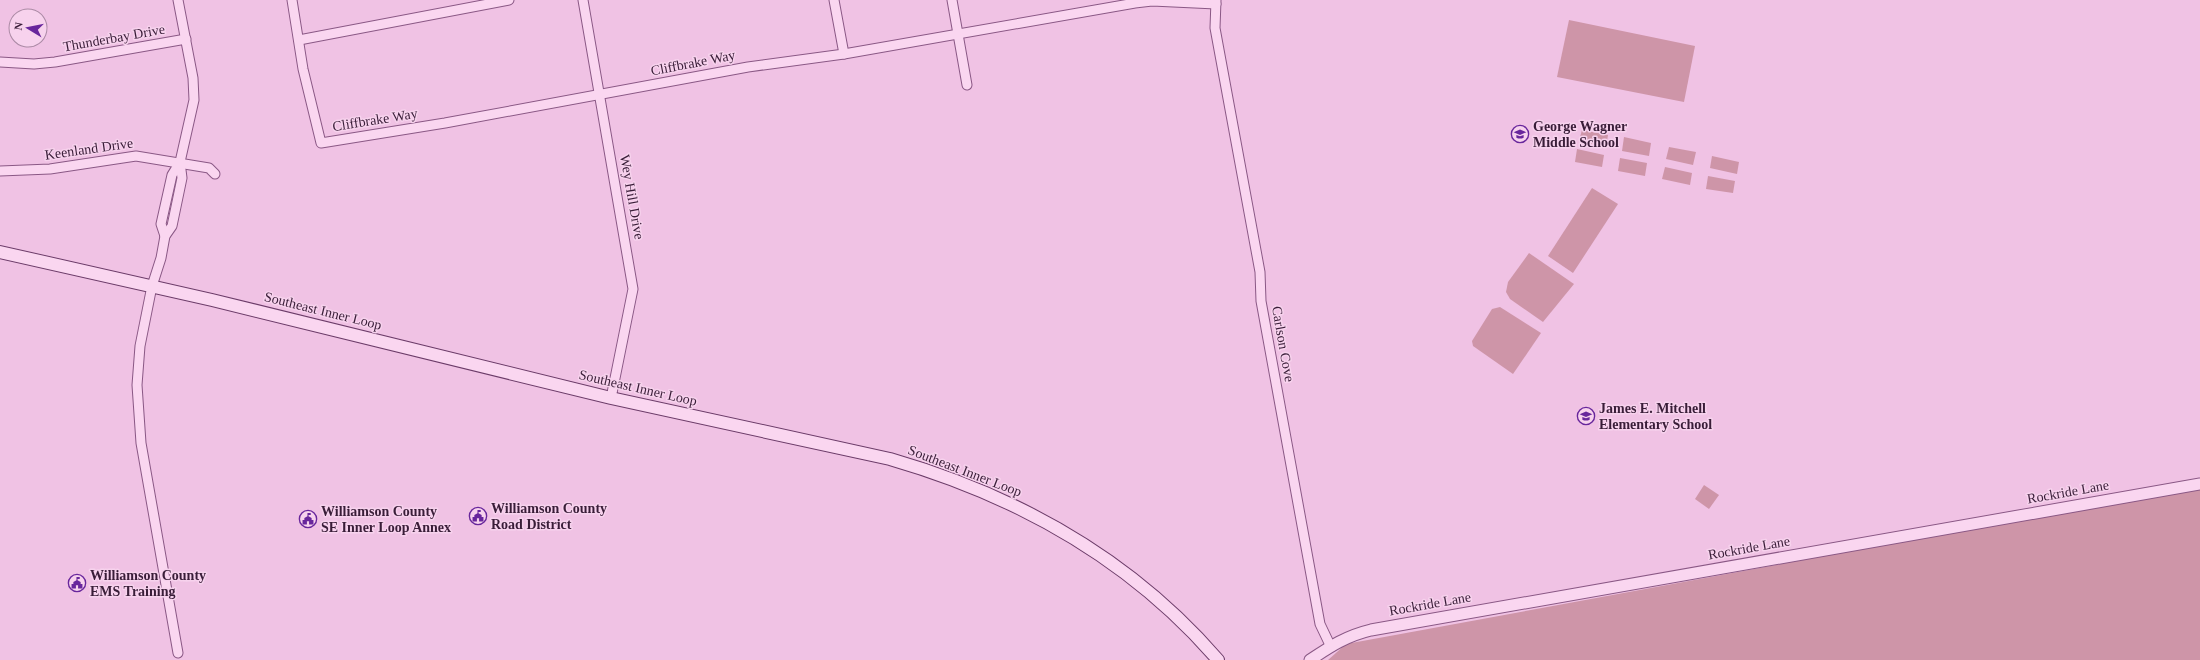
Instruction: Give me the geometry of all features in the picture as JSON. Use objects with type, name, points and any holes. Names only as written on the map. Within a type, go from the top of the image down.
[{"type":"main road","name":"Southeast Inner Loop","points":[[0,252],[152,286],[404,346],[611,398],[890,459],[931,471],[983,490],[1030,512],[1104,558],[1167,608],[1196,634],[1218,660]]},
{"type":"street","points":[[178,0],[193,78],[194,100],[180,162],[172,175],[161,224],[165,236],[161,258],[152,286],[140,346],[137,385],[140,443],[178,653]]},
{"type":"street","name":"Cliffbrake Way","points":[[292,0],[307,88],[322,143],[748,67],[844,54],[1151,1],[1216,2]]},
{"type":"street","points":[[299,40],[478,3],[509,0]]},
{"type":"street","name":"Wey Hill Drive","points":[[583,0],[633,289],[611,398]]},
{"type":"street","points":[[834,0],[844,54]]},
{"type":"street","points":[[952,0],[967,85]]},
{"type":"street","name":"Carlson Cove","points":[[1216,2],[1215,28],[1260,272],[1261,301],[1320,624],[1330,645]]},
{"type":"street","name":"Thunderbay Drive","points":[[0,62],[34,64],[55,62],[186,39]]},
{"type":"street","name":"Keenland Drive","points":[[0,171],[50,169],[136,156],[180,162],[209,168],[215,174]]},
{"type":"street","name":"Rockride Lane","points":[[1310,660],[1330,645],[1354,634],[1371,630],[2200,484]]},
{"type":"shaded area","points":[[1569,20],[1695,46],[1684,102],[1557,77]]},
{"type":"shaded area","points":[[1582,130],[1608,135],[1606,147],[1579,141]]},
{"type":"shaded area","points":[[1624,137],[1651,143],[1649,156],[1622,151]]},
{"type":"shaded area","points":[[1669,147],[1696,152],[1693,165],[1666,159]]},
{"type":"shaded area","points":[[1577,149],[1604,155],[1602,167],[1575,162]]},
{"type":"shaded area","points":[[1712,156],[1739,162],[1737,174],[1710,168]]},
{"type":"shaded area","points":[[1620,158],[1647,163],[1645,176],[1618,171]]},
{"type":"shaded area","points":[[1665,167],[1692,173],[1690,185],[1662,179]]},
{"type":"shaded area","points":[[1708,176],[1735,181],[1733,193],[1706,189]]},
{"type":"shaded area","points":[[1592,188],[1618,204],[1573,273],[1548,256]]},
{"type":"shaded area","points":[[1529,253],[1574,284],[1543,322],[1510,299],[1506,292],[1508,282]]},
{"type":"shaded area","points":[[1500,307],[1541,333],[1513,374],[1473,346],[1472,341],[1492,309]]},
{"type":"shaded area","points":[[1704,485],[1719,495],[1709,509],[1695,499]]},
{"type":"shaded area","points":[[2200,487],[2200,660],[1328,660],[1346,644]]},
{"type":"place","name":"George Wagner Middle School","points":[[1520,134]]},
{"type":"place","name":"James E. Mitchell Elementary School","points":[[1586,416]]},
{"type":"place","name":"Williamson County Road District","points":[[478,516]]},
{"type":"place","name":"Williamson County SE Inner Loop Annex","points":[[308,519]]},
{"type":"place","name":"Williamson County EMS Training","points":[[77,583]]}]
